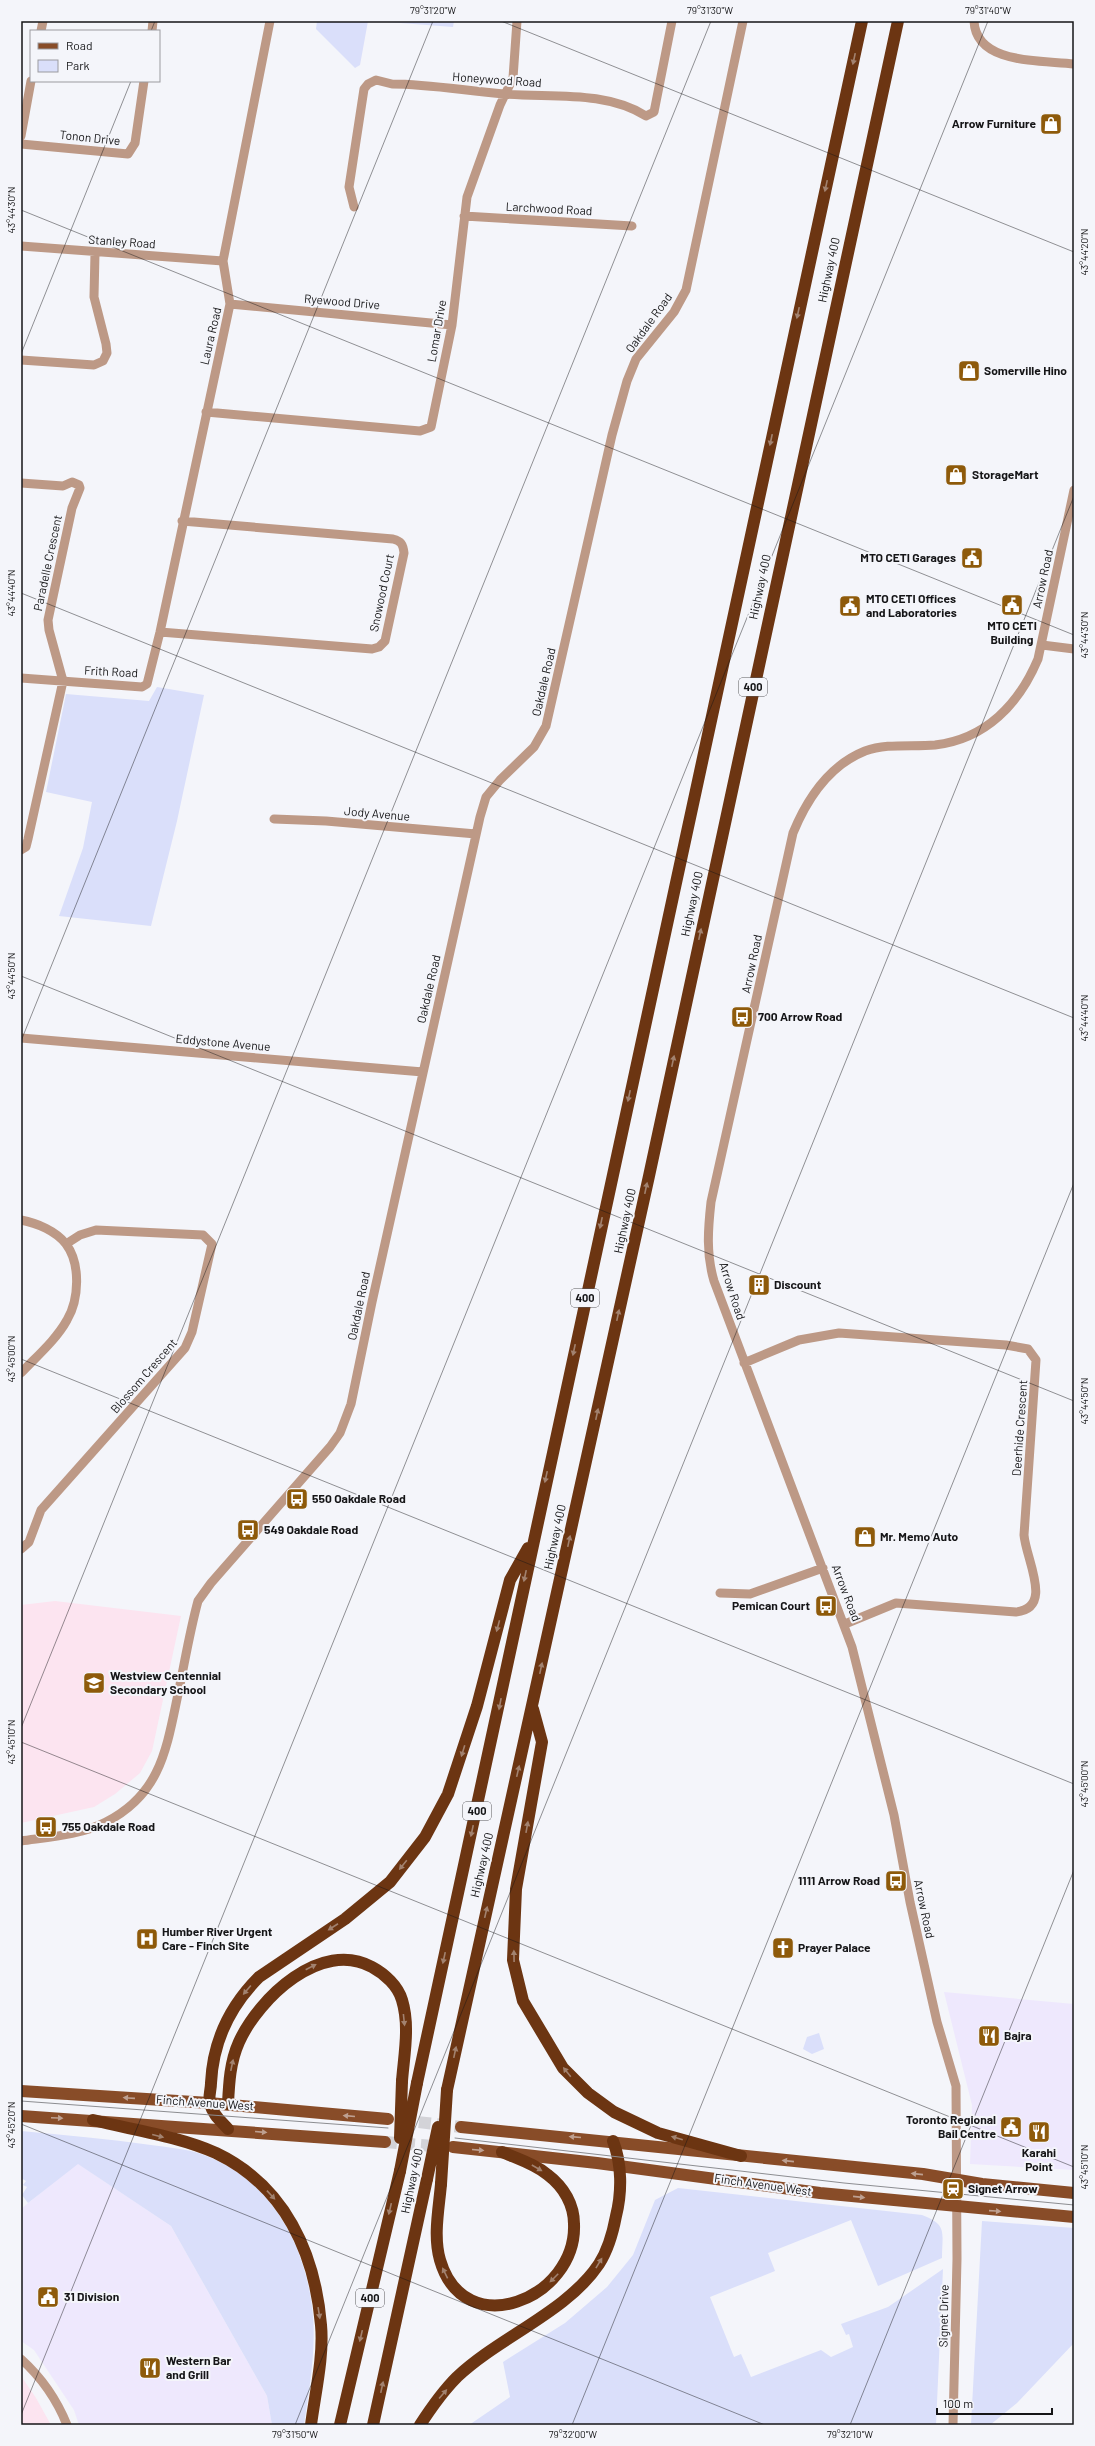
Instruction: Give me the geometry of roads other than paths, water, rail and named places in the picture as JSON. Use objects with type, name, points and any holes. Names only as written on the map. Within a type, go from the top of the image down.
[{"type":"highway","name":"Highway 400","points":[[340,2425],[400,2171],[417,2083],[494,1730],[533,1538],[862,21]]},
{"type":"highway","name":"Highway 400","points":[[373,2425],[533,1706],[898,21]]},
{"type":"highway","points":[[228,2129],[215,2115],[209,2103],[212,2062],[217,2040],[224,2023],[247,1988],[259,1977],[345,1919],[390,1882],[425,1837],[448,1794],[477,1706],[510,1580],[533,1538]]},
{"type":"highway","points":[[533,1706],[542,1742],[516,1889],[513,1960],[523,2001],[563,2068],[574,2082],[614,2112],[658,2133],[741,2156]]},
{"type":"highway","points":[[228,2104],[231,2065],[239,2042],[253,2018],[267,2001],[294,1978],[313,1965],[340,1960],[364,1963],[386,1975],[402,1999],[406,2036],[402,2081],[400,2171]]},
{"type":"highway","points":[[447,2090],[437,2245],[440,2259],[449,2280],[466,2297],[489,2305],[502,2306],[526,2299],[546,2285],[567,2262],[572,2250],[574,2217],[568,2199],[556,2182],[534,2166],[502,2152]]},
{"type":"highway","points":[[93,2120],[184,2142],[217,2154],[246,2171],[273,2196],[290,2220],[305,2248],[311,2266],[321,2327],[318,2377],[311,2425]]},
{"type":"highway","points":[[420,2425],[432,2406],[457,2377],[499,2344],[574,2292],[595,2268],[608,2246],[618,2206],[620,2191],[618,2152],[613,2141]]},
{"type":"main road","name":"Finch Avenue West","points":[[21,2091],[228,2104],[388,2119]]},
{"type":"main road","name":"Finch Avenue West","points":[[21,2116],[228,2129],[385,2142]]},
{"type":"main road","name":"Finch Avenue West","points":[[461,2127],[613,2141],[741,2156],[924,2174],[955,2180],[1074,2193]]},
{"type":"main road","name":"Finch Avenue West","points":[[453,2147],[618,2166],[820,2193],[1074,2217]]},
{"type":"street","name":"Laura Road","points":[[160,632],[182,521],[230,304],[223,261],[270,21]]},
{"type":"street","name":"Lomar Drive","points":[[206,412],[427,430],[434,420],[452,325],[467,197],[505,94],[513,78],[517,21]]},
{"type":"street","name":"Honeywood Road","points":[[354,207],[349,187],[364,90],[368,84],[376,80],[392,84],[505,94],[590,98],[632,108],[646,116],[654,112],[672,21]]},
{"type":"street","name":"Oakdale Road","points":[[737,43],[740,21]]},
{"type":"street","name":"Oakdale Road","points":[[21,1842],[81,1831],[105,1822],[131,1807],[152,1781],[167,1749],[198,1602],[211,1583],[313,1468],[340,1433],[353,1395],[423,1072],[476,834],[486,797],[500,780],[534,747],[546,726],[612,434],[627,381],[636,359],[674,312],[686,290],[737,43],[743,21]]},
{"type":"street","points":[[974,21],[978,38],[987,48],[1000,55],[1074,64]]},
{"type":"street","points":[[21,136],[31,82]]},
{"type":"street","name":"Tonon Drive","points":[[21,144],[128,154],[135,143],[144,82]]},
{"type":"street","name":"Larchwood Road","points":[[464,216],[632,226]]},
{"type":"street","name":"Stanley Road","points":[[21,246],[95,253],[223,261]]},
{"type":"street","points":[[21,360],[94,365],[103,361],[107,353],[94,288],[95,253]]},
{"type":"street","name":"Ryewood Drive","points":[[230,304],[452,325]]},
{"type":"street","name":"Paradelle Crescent","points":[[21,484],[62,486],[72,482],[79,485],[80,488],[72,508],[48,620],[49,630],[63,681]]},
{"type":"street","name":"Arrow Road","points":[[956,2207],[955,2180],[958,2106],[956,2086],[937,2022],[910,1902],[894,1815],[845,1624],[744,1364],[712,1272],[707,1244],[708,1228],[712,1198],[793,833],[803,811],[822,783],[846,762],[857,755],[880,747],[936,745],[973,734],[1001,717],[1029,681],[1042,645],[1074,490]]},
{"type":"street","name":"Snowood Court","points":[[160,632],[372,649],[380,647],[385,641],[404,552],[403,545],[400,541],[393,539],[182,521]]},
{"type":"street","name":"Frith Road","points":[[21,678],[142,687],[147,684],[160,632]]},
{"type":"street","points":[[1042,645],[1074,649]]},
{"type":"street","points":[[21,850],[26,847],[28,839],[63,681]]},
{"type":"street","name":"Jody Avenue","points":[[274,820],[326,821],[476,834]]},
{"type":"street","name":"Eddystone Avenue","points":[[21,1038],[423,1072]]},
{"type":"street","points":[[21,1220],[44,1228],[66,1244],[72,1257],[76,1281],[73,1306],[63,1327],[21,1374]]},
{"type":"street","name":"Blossom Crescent","points":[[21,1549],[29,1542],[42,1510],[185,1348],[192,1332],[212,1244],[203,1235],[96,1230],[80,1235],[66,1244]]},
{"type":"street","name":"Deerhide Crescent","points":[[744,1364],[799,1340],[839,1333],[1006,1345],[1028,1350],[1036,1360],[1024,1534],[1025,1546],[1035,1583],[1034,1604],[1030,1609],[1016,1612],[896,1603],[845,1624]]},
{"type":"street","points":[[720,1593],[750,1594],[823,1568]]},
{"type":"street","name":"Signet Drive","points":[[953,2425],[957,2259],[956,2207]]},
{"type":"street","points":[[21,2359],[37,2376],[57,2403],[67,2425]]},
{"type":"tunnel","points":[[401,2120],[461,2127]]},
{"type":"tunnel","points":[[385,2142],[444,2147]]},
{"type":"tram line","points":[[21,2101],[388,2128]]},
{"type":"tram line","points":[[455,2138],[844,2183],[1074,2205]]},
{"type":"place","name":"Arrow Furniture","points":[[1051,124]]},
{"type":"place","name":"Somerville Hino","points":[[969,371]]},
{"type":"place","name":"StorageMart","points":[[956,475]]},
{"type":"place","name":"MTO CETI Garages","points":[[972,558]]},
{"type":"place","name":"MTO CETI Building","points":[[1012,605]]},
{"type":"place","name":"MTO CETI Offices and Laboratories","points":[[850,606]]},
{"type":"place","name":"700 Arrow Road","points":[[742,1017]]},
{"type":"place","name":"Discount","points":[[759,1285]]},
{"type":"place","name":"550 Oakdale Road","points":[[297,1499]]},
{"type":"place","name":"549 Oakdale Road","points":[[248,1530]]},
{"type":"place","name":"Mr. Memo Auto","points":[[865,1537]]},
{"type":"place","name":"Pemican Court","points":[[826,1606]]},
{"type":"place","name":"Westview Centennial Secondary School","points":[[94,1683]]},
{"type":"place","name":"755 Oakdale Road","points":[[46,1827]]},
{"type":"place","name":"1111 Arrow Road","points":[[896,1881]]},
{"type":"place","name":"Humber River Urgent Care - Finch Site","points":[[147,1939]]},
{"type":"place","name":"Prayer Palace","points":[[783,1948]]},
{"type":"place","name":"Bajra","points":[[989,2036]]},
{"type":"place","name":"Toronto Regional Bail Centre","points":[[1011,2127]]},
{"type":"place","name":"Karahi Point","points":[[1039,2132]]},
{"type":"place","name":"Signet Arrow","points":[[953,2189]]},
{"type":"place","name":"31 Division","points":[[48,2297]]},
{"type":"place","name":"Western Bar and Grill","points":[[150,2368]]}]
